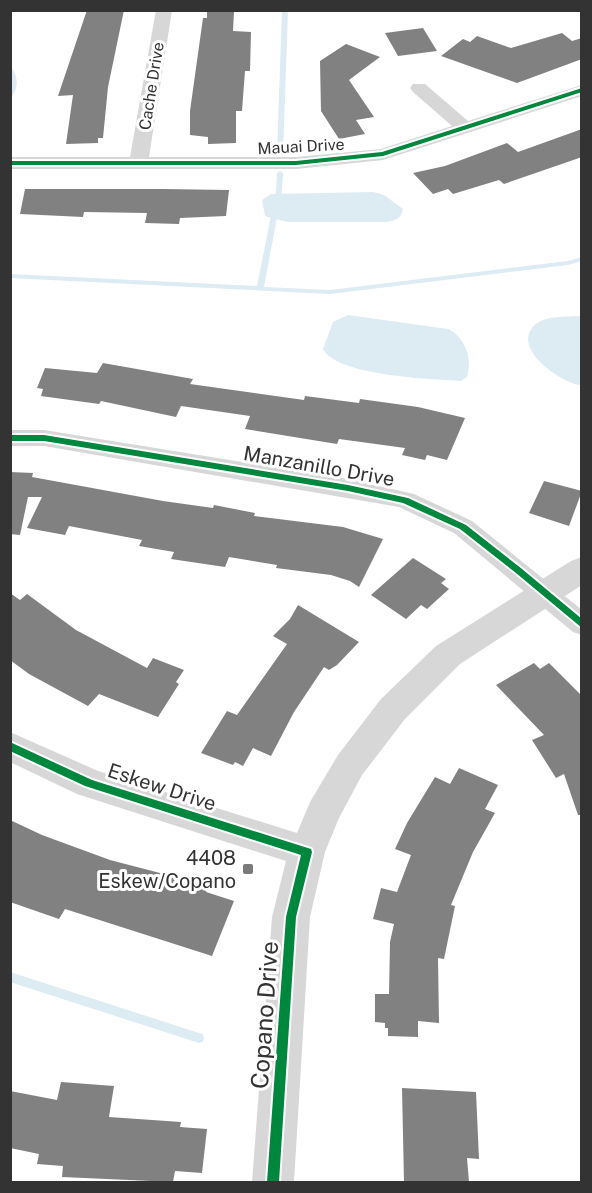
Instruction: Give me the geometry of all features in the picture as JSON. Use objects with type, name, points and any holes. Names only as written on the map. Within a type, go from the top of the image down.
[{"type":"street","name":"Cache Drive","points":[[139,162],[164,10]]},
{"type":"street","points":[[419,88],[466,128]]},
{"type":"street","name":"Mauai Drive","points":[[10,163],[328,161],[384,154],[582,90]]},
{"type":"street","name":"Manzanillo Drive","points":[[10,438],[55,440],[348,488],[405,500],[463,527],[582,625]]},
{"type":"street","name":"Copano Drive","points":[[273,1182],[291,917],[307,852],[323,813],[350,765],[393,709],[448,655],[582,569]]},
{"type":"street","name":"Eskew Drive","points":[[10,746],[89,783],[307,852]]},
{"type":"shaded area","points":[[373,192],[384,195],[403,209],[399,217],[387,222],[287,222],[265,216],[262,200],[271,194]]},
{"type":"shaded area","points":[[348,315],[448,329],[459,337],[466,349],[469,363],[467,377],[461,381],[386,374],[346,365],[332,358],[323,349],[333,322]]},
{"type":"shaded area","points":[[581,316],[582,385],[563,379],[543,365],[535,356],[528,337],[532,328],[541,321]]},
{"type":"building","points":[[87,10],[124,10],[108,87],[103,138],[98,138],[98,143],[66,144],[73,95],[58,96]]},
{"type":"building","points":[[207,12],[234,12],[233,31],[251,32],[250,71],[245,71],[242,111],[236,111],[236,143],[208,144],[208,137],[190,135],[190,111],[203,18],[207,18]]},
{"type":"building","points":[[423,28],[437,51],[398,56],[385,33]]},
{"type":"building","points":[[562,33],[572,41],[582,38],[582,59],[517,83],[441,56],[463,39],[470,42],[477,36],[511,48]]},
{"type":"building","points":[[346,44],[380,57],[349,80],[374,117],[356,120],[365,134],[339,139],[321,111],[320,61]]},
{"type":"building","points":[[582,129],[582,157],[504,184],[499,180],[453,194],[448,189],[433,194],[413,173],[445,166],[507,143],[518,152]]},
{"type":"building","points":[[25,189],[229,190],[226,216],[180,218],[179,224],[145,223],[147,213],[84,212],[83,217],[20,214]]},
{"type":"building","points":[[103,363],[193,379],[190,384],[304,400],[305,396],[359,403],[360,399],[418,407],[465,418],[447,460],[427,455],[425,460],[402,455],[405,448],[339,439],[337,444],[245,429],[250,416],[181,406],[176,417],[101,401],[99,404],[41,396],[43,389],[37,388],[45,368],[97,373]]},
{"type":"building","points":[[10,472],[33,473],[32,477],[163,501],[213,508],[214,505],[255,513],[254,516],[343,527],[383,539],[359,587],[350,581],[331,575],[276,568],[277,565],[229,557],[225,567],[171,559],[174,552],[139,546],[142,540],[69,526],[65,535],[27,528],[42,497],[28,497],[20,535],[10,534]]},
{"type":"building","points":[[544,481],[582,491],[569,526],[529,513]]},
{"type":"building","points":[[413,558],[446,579],[441,583],[449,589],[427,609],[421,605],[406,619],[371,595]]},
{"type":"building","points":[[10,593],[20,600],[27,594],[76,630],[147,668],[153,658],[184,670],[176,682],[179,684],[158,717],[99,694],[88,706],[29,674],[10,660]]},
{"type":"building","points":[[298,605],[359,642],[337,665],[329,670],[324,667],[294,712],[271,756],[253,748],[243,766],[235,762],[233,765],[201,753],[227,711],[237,715],[287,644],[273,636],[290,619]]},
{"type":"building","points":[[534,663],[540,669],[549,663],[582,696],[582,815],[578,815],[564,774],[556,778],[532,740],[544,735],[496,685]]},
{"type":"building","points":[[459,768],[498,785],[485,809],[495,813],[473,852],[451,905],[455,906],[444,959],[438,958],[439,1023],[418,1021],[418,1037],[388,1036],[385,1023],[375,1022],[375,994],[389,994],[390,942],[394,924],[373,919],[381,888],[397,892],[411,855],[395,849],[407,823],[435,777],[450,784]]},
{"type":"building","points":[[10,820],[42,835],[110,860],[206,885],[205,887],[208,888],[206,892],[234,901],[212,956],[65,909],[59,919],[10,902]]},
{"type":"building","points":[[61,1082],[114,1086],[109,1117],[181,1122],[180,1127],[207,1129],[202,1173],[175,1171],[173,1182],[62,1177],[63,1166],[37,1164],[39,1154],[10,1148],[10,1091],[57,1100]]},
{"type":"building","points":[[402,1088],[476,1092],[479,1159],[467,1158],[469,1182],[404,1182]]},
{"type":"waterway","points":[[280,154],[285,10]]},
{"type":"waterway","points":[[10,68],[15,82],[10,97]]},
{"type":"waterway","points":[[260,289],[279,191],[280,173]]},
{"type":"waterway","points":[[260,289],[330,292],[568,263],[582,259]]},
{"type":"waterway","points":[[10,276],[260,289]]},
{"type":"waterway","points":[[10,977],[199,1038]]},
{"type":"cycle path","points":[[10,163],[296,163],[383,154],[582,90]]},
{"type":"cycle path","points":[[10,438],[44,438],[348,488],[405,500],[463,527],[582,625]]},
{"type":"cycle path","points":[[10,746],[89,783],[307,852],[291,917],[273,1182]]},
{"type":"place","name":"4408 Eskew/Copano","points":[[248,869]]}]
